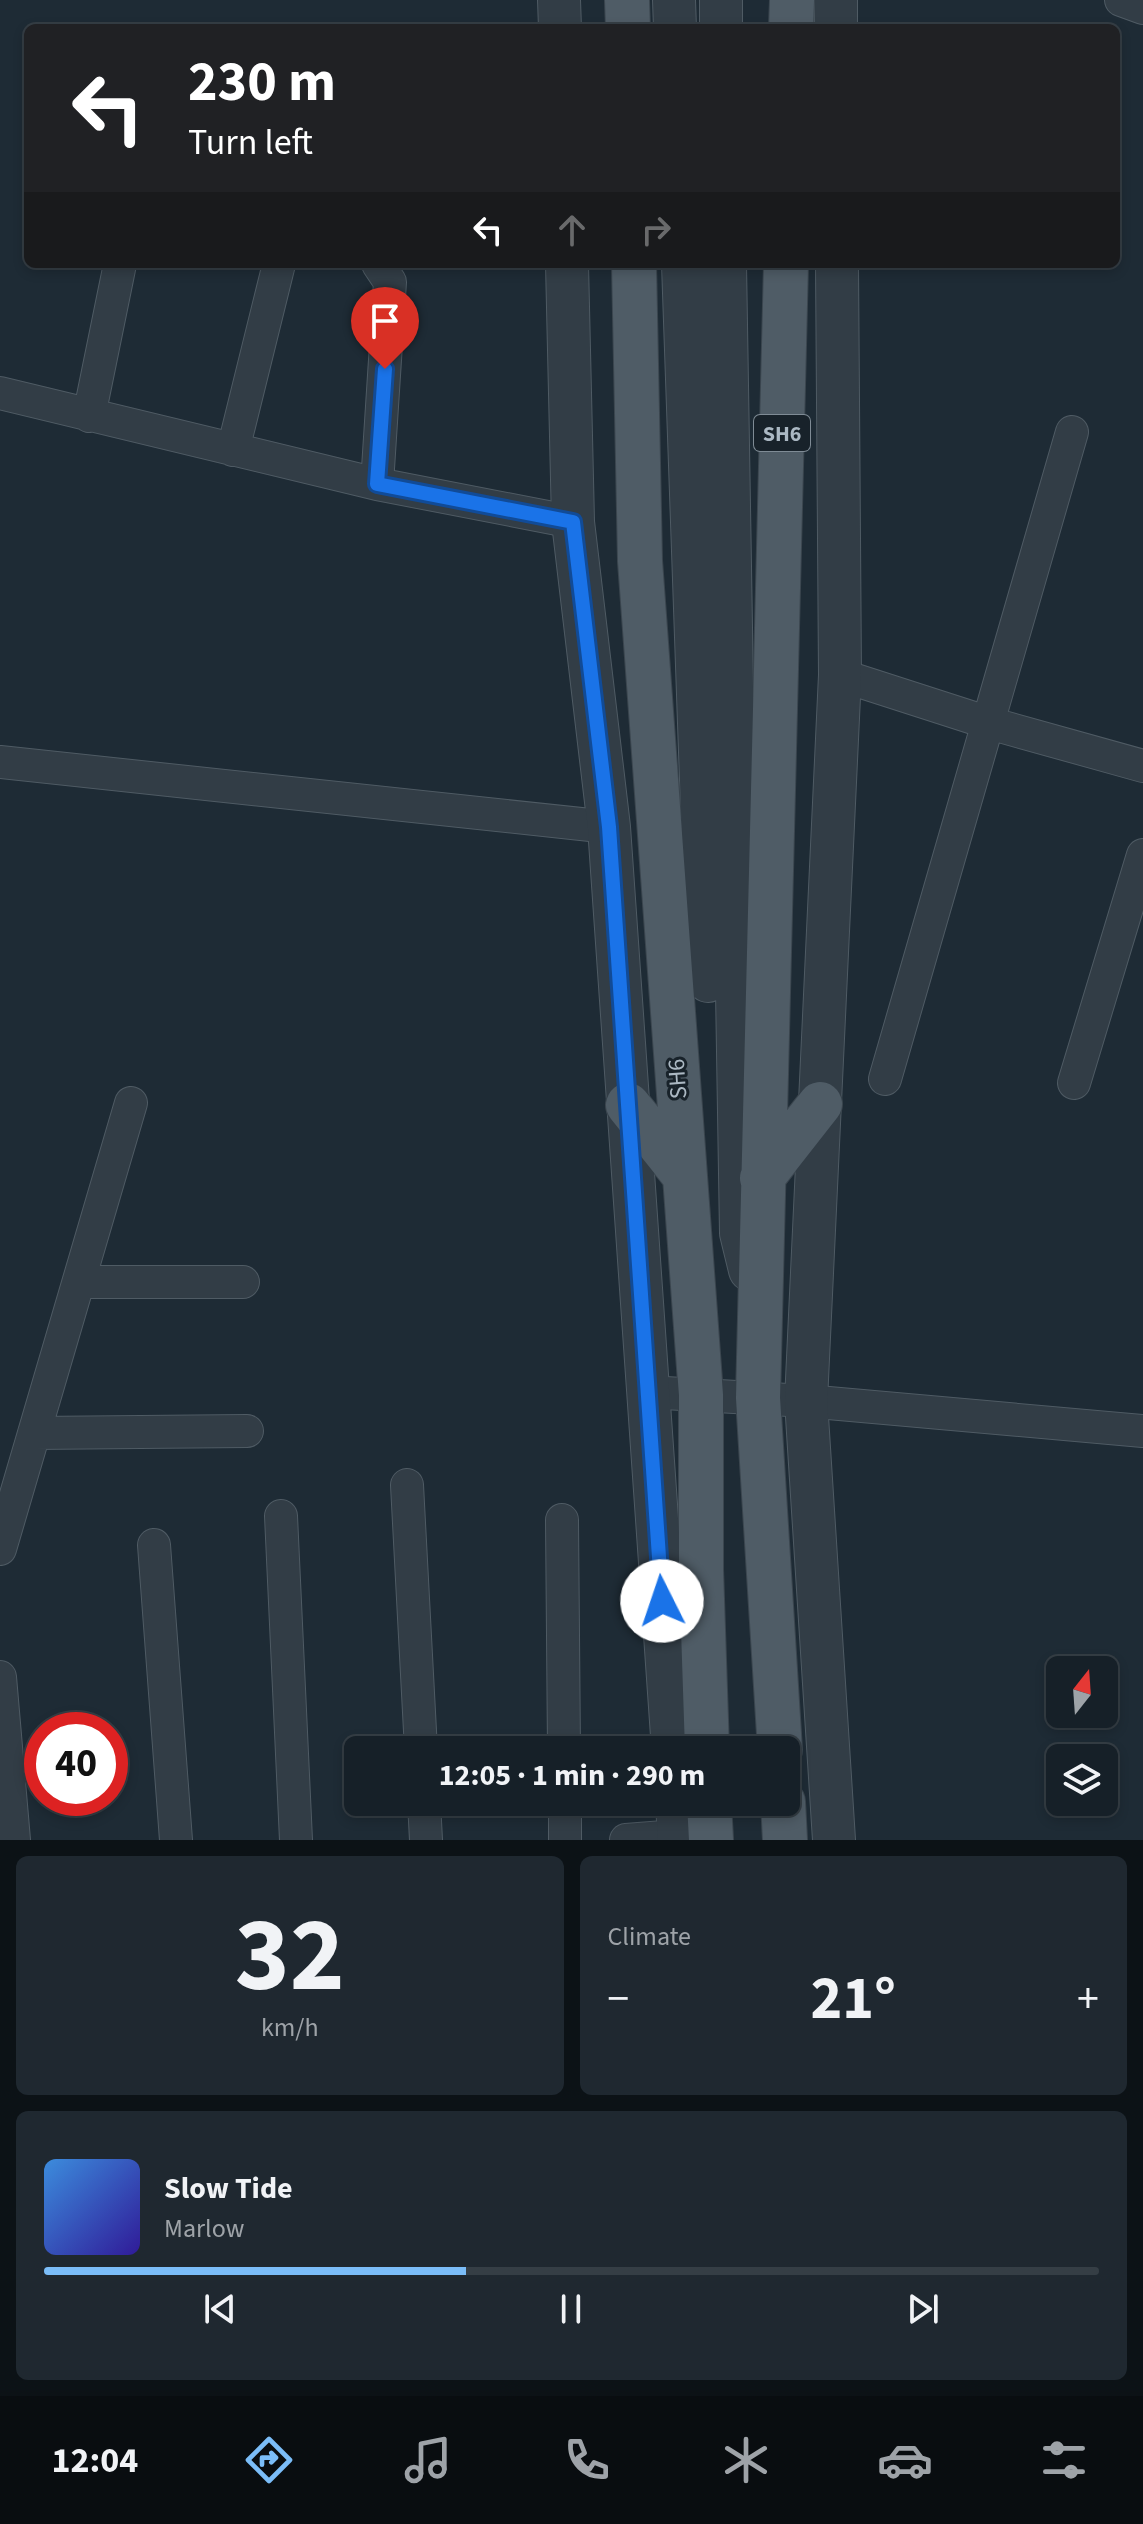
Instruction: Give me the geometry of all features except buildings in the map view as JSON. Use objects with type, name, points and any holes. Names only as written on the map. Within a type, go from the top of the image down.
[{"type":"main road","points":[[627,0],[628,24]]},
{"type":"main road","points":[[791,24],[792,0]]},
{"type":"main road","name":"SH6","points":[[634,268],[640,561],[701,1395],[701,1569],[707,1736]]},
{"type":"main road","name":"SH6","points":[[779,1736],[758,1398],[786,268]]},
{"type":"main road","points":[[762,1178],[820,1104]]},
{"type":"main road","points":[[628,1105],[684,1175]]},
{"type":"main road","points":[[784,1816],[785,1840]]},
{"type":"street","points":[[559,0],[560,24]]},
{"type":"street","points":[[674,0],[675,24]]},
{"type":"street","points":[[721,0],[721,24]]},
{"type":"street","points":[[836,0],[836,24]]},
{"type":"street","points":[[1121,0],[1143,8]]},
{"type":"street","points":[[89,416],[119,268]]},
{"type":"street","points":[[233,450],[278,268]]},
{"type":"street","points":[[377,484],[390,282],[381,268]]},
{"type":"street","points":[[567,268],[573,522],[609,827],[672,1736]]},
{"type":"street","points":[[683,268],[718,1237],[694,1302]]},
{"type":"street","points":[[725,268],[741,1233],[759,1307]]},
{"type":"street","points":[[834,1840],[806,1401],[840,675],[837,268]]},
{"type":"street","points":[[0,393],[377,484],[573,522]]},
{"type":"street","points":[[885,1079],[1072,432]]},
{"type":"street","points":[[840,675],[989,723],[1143,766]]},
{"type":"street","points":[[0,762],[609,827]]},
{"type":"street","points":[[1074,1083],[1143,855]]},
{"type":"street","points":[[0,1549],[131,1103]]},
{"type":"street","points":[[79,1282],[243,1282]]},
{"type":"street","points":[[647,1392],[806,1401],[1143,1431]]},
{"type":"street","points":[[34,1433],[247,1431]]},
{"type":"street","points":[[407,1485],[420,1736]]},
{"type":"street","points":[[281,1516],[296,1840]]},
{"type":"street","points":[[562,1520],[564,1736]]},
{"type":"street","points":[[154,1545],[176,1840]]},
{"type":"street","points":[[0,1677],[14,1840]]},
{"type":"street","points":[[425,1816],[426,1840]]},
{"type":"street","points":[[565,1816],[565,1840]]},
{"type":"street","points":[[626,1840],[694,1826]]},
{"type":"route","points":[[385,369],[377,484],[573,522],[609,827],[662,1601]]}]
